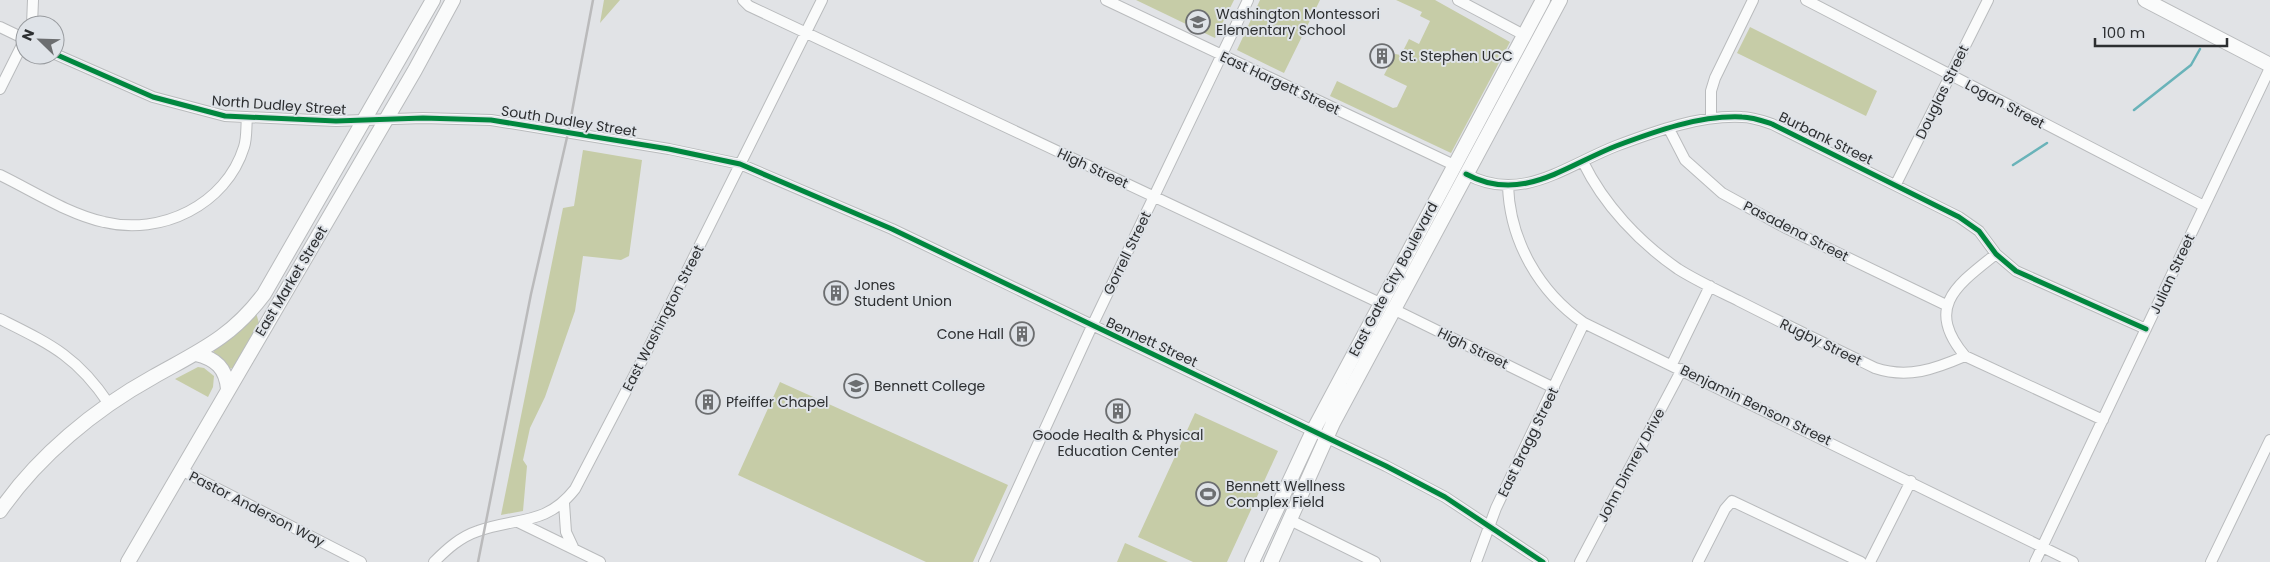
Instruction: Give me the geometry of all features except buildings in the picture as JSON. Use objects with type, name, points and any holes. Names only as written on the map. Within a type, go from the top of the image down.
[{"type":"main road","name":"East Market Street","points":[[0,511],[34,469],[109,404],[196,354],[234,328],[264,294],[433,0]]},
{"type":"main road","name":"East Market Street","points":[[128,562],[386,119],[453,0]]},
{"type":"main road","name":"East Gate City Boulevard","points":[[1270,562],[1386,306],[1454,165],[1543,0]]},
{"type":"main road","name":"East Gate City Boulevard","points":[[1252,562],[1313,431],[1466,174],[1560,0]]},
{"type":"main road","points":[[2145,0],[2270,66]]},
{"type":"main road","points":[[264,294],[262,314],[267,322]]},
{"type":"main road","points":[[196,354],[215,360],[222,367],[226,375],[228,389]]},
{"type":"street","points":[[32,15],[33,0]]},
{"type":"street","name":"High Street","points":[[743,0],[749,6],[1386,306],[1554,388]]},
{"type":"street","name":"East Washington Street","points":[[434,562],[457,541],[477,531],[518,522],[550,512],[564,503],[574,489],[624,395],[822,0]]},
{"type":"street","name":"East Hargett Street","points":[[1106,0],[1454,165]]},
{"type":"street","name":"Gorrell Street","points":[[984,562],[1092,326],[1248,0]]},
{"type":"street","points":[[1458,0],[1524,35]]},
{"type":"street","points":[[1711,118],[1711,91],[1715,78],[1753,0]]},
{"type":"street","name":"Logan Street","points":[[1806,0],[2204,206]]},
{"type":"street","name":"Douglas Street","points":[[1896,184],[1988,0]]},
{"type":"street","points":[[0,26],[15,34]]},
{"type":"street","name":"North Dudley Street","points":[[65,58],[153,97],[199,110],[247,117],[302,121],[363,121]]},
{"type":"street","points":[[0,89],[15,59]]},
{"type":"street","name":"Julian Street","points":[[2035,562],[2270,66]]},
{"type":"street","points":[[0,175],[73,211],[102,222],[138,226],[155,223],[180,216],[213,196],[237,164],[246,138],[247,117]]},
{"type":"street","name":"Burbank Street","points":[[1466,174],[1486,183],[1508,186],[1532,183],[1615,147],[1669,129],[1711,118],[1744,117],[1772,124],[1959,216],[1979,231],[1996,254],[2016,271],[2146,329]]},
{"type":"street","name":"South Dudley Street","points":[[363,121],[386,119],[491,120],[668,148],[740,164]]},
{"type":"street","name":"Pasadena Street","points":[[1669,129],[1685,160],[1722,193],[1784,227],[1946,305]]},
{"type":"street","name":"Rugby Street","points":[[1584,162],[1593,182],[1622,220],[1678,269],[1710,286],[1875,368],[1889,373],[1906,374],[1926,371],[1965,356]]},
{"type":"street","name":"Bennett Street","points":[[740,164],[892,229],[1414,480],[1543,562]]},
{"type":"street","name":"Benjamin Benson Street","points":[[1508,186],[1510,212],[1526,255],[1553,298],[1584,323],[1672,364],[2073,562]]},
{"type":"street","points":[[1996,254],[1954,290],[1946,305],[1948,329],[1956,345],[1965,356],[1990,369],[2102,420]]},
{"type":"street","points":[[1672,364],[1710,286]]},
{"type":"street","points":[[1,321],[45,341],[69,356],[90,377],[109,404]]},
{"type":"street","name":"East Bragg Street","points":[[1476,562],[1490,527],[1584,323]]},
{"type":"street","name":"John Dimrey Drive","points":[[1580,562],[1682,369]]},
{"type":"street","points":[[2211,562],[2270,440]]},
{"type":"street","name":"Pastor Anderson Way","points":[[181,470],[361,562]]},
{"type":"street","points":[[1870,562],[1911,481]]},
{"type":"street","points":[[1698,562],[1725,509],[1732,501],[1862,562]]},
{"type":"street","points":[[564,503],[566,532],[573,547]]},
{"type":"street","points":[[1290,520],[1374,562]]},
{"type":"street","points":[[518,522],[573,547],[600,562]]},
{"type":"green space","points":[[604,0],[620,0],[600,23]]},
{"type":"green space","name":"Washington Montessori Elementary School","points":[[1136,0],[1234,0],[1215,38]]},
{"type":"green space","points":[[1260,0],[1320,0],[1284,73],[1237,50]]},
{"type":"green space","points":[[1396,0],[1435,0],[1510,42],[1451,153],[1330,96],[1337,81],[1393,108],[1397,107],[1407,86],[1384,75],[1395,54],[1401,55],[1409,39],[1419,44],[1430,21],[1420,16],[1422,12]]},
{"type":"green space","points":[[1750,27],[1877,91],[1866,116],[1737,53]]},
{"type":"green space","points":[[583,150],[642,160],[629,256],[621,260],[583,256],[575,311],[545,397],[530,428],[523,460],[527,466],[523,511],[501,515],[563,208],[574,206]]},
{"type":"green space","points":[[256,313],[259,323],[233,368],[228,369],[214,354],[214,350],[231,338]]},
{"type":"green space","points":[[198,367],[204,368],[214,376],[213,387],[208,397],[175,379]]},
{"type":"green space","points":[[780,382],[1008,485],[973,562],[926,562],[738,475]]},
{"type":"green space","name":"Bennett Wellness Complex Field","points":[[1195,413],[1278,451],[1227,562],[1193,562],[1138,537]]},
{"type":"green space","points":[[1125,543],[1168,562],[1117,562]]},
{"type":"waterway","points":[[2134,110],[2191,65],[2200,49]]},
{"type":"waterway","points":[[2013,165],[2047,143]]},
{"type":"railway","points":[[478,562],[531,294],[568,133],[593,0]]},
{"type":"cycle path","points":[[65,58],[153,97],[225,116],[336,121],[423,118],[491,120],[669,149],[740,164],[892,229],[1386,466],[1445,497],[1543,562]]},
{"type":"cycle path","points":[[1466,174],[1486,182],[1505,185],[1524,184],[1561,172],[1616,146],[1678,125],[1726,117],[1754,118],[1772,124],[1959,217],[1979,231],[1996,254],[2016,271],[2146,329]]},
{"type":"place","name":"Washington Montessori Elementary School","points":[[1198,22]]},
{"type":"place","name":"St. Stephen UCC","points":[[1382,56]]},
{"type":"place","name":"Jones Student Union","points":[[836,293]]},
{"type":"place","name":"Cone Hall","points":[[1022,334]]},
{"type":"place","name":"Bennett College","points":[[856,386]]},
{"type":"place","name":"Pfeiffer Chapel","points":[[708,402]]},
{"type":"place","name":"Goode Health & Physical Education Center","points":[[1118,411]]},
{"type":"place","name":"Bennett Wellness Complex Field","points":[[1208,494]]}]
